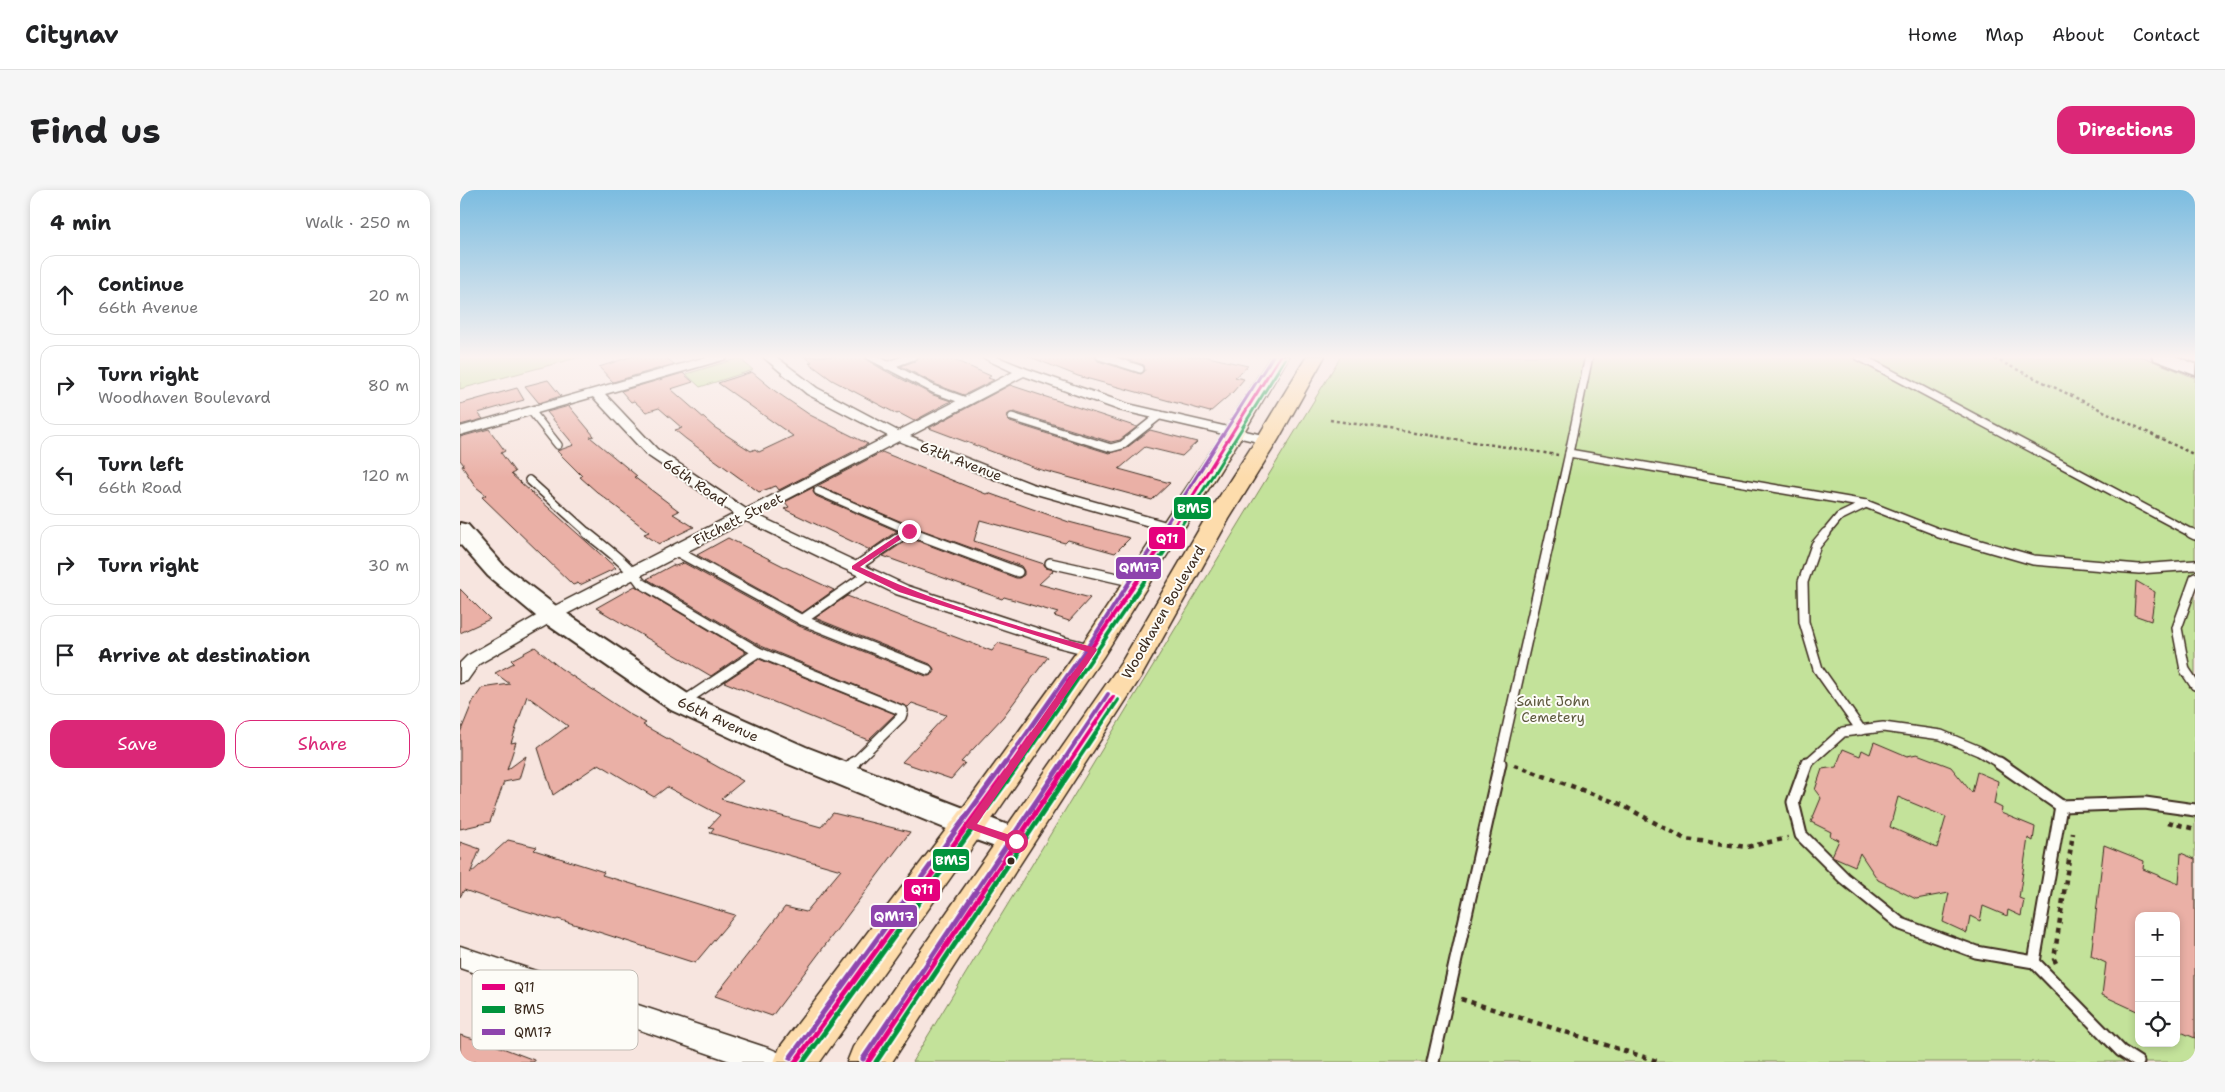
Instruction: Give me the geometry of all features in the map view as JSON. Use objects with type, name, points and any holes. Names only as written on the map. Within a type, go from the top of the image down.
[{"type":"main road","points":[[794,1062],[970,826],[1093,650],[1257,397]]},
{"type":"main road","name":"Woodhaven Boulevard","points":[[868,1062],[1131,670],[1216,519],[1292,397]]},
{"type":"street","points":[[460,431],[580,397]]},
{"type":"street","name":"66th Road","points":[[600,397],[652,452],[745,515],[902,590],[1064,643],[1093,650]]},
{"type":"street","name":"67th Avenue","points":[[823,397],[898,436],[1027,487],[1172,528]]},
{"type":"street","name":"Fitchett Street","points":[[460,676],[473,660],[550,615],[974,397]]},
{"type":"street","points":[[1094,397],[1124,407],[1267,440]]},
{"type":"street","name":"66th Avenue","points":[[460,530],[496,571],[550,615],[681,704],[796,755],[970,826],[1016,841]]},
{"type":"street","points":[[460,957],[499,970]]},
{"type":"street","points":[[638,1017],[771,1062]]},
{"type":"lane","points":[[954,397],[966,401]]},
{"type":"lane","points":[[1434,1062],[1581,397]]},
{"type":"lane","points":[[1935,397],[2195,535]]},
{"type":"lane","points":[[531,411],[558,445]]},
{"type":"lane","points":[[1012,416],[1111,448],[1122,445],[1160,415]]},
{"type":"lane","points":[[1569,455],[1866,504],[1936,532],[2033,560],[2139,569],[2195,565]]},
{"type":"lane","points":[[528,480],[622,564],[634,572],[641,583],[758,652],[903,711],[901,717],[844,773]]},
{"type":"lane","points":[[818,491],[909,531],[1018,572]]},
{"type":"lane","points":[[1861,730],[1818,669],[1804,622],[1803,582],[1816,545],[1839,517],[1866,504]]},
{"type":"lane","points":[[802,620],[909,531]]},
{"type":"lane","points":[[676,551],[802,620],[928,670]]},
{"type":"lane","points":[[1050,563],[1138,583]]},
{"type":"lane","points":[[2195,578],[2177,628],[2185,670],[2195,685]]},
{"type":"lane","points":[[681,704],[758,652]]},
{"type":"lane","points":[[2138,1062],[2122,1051],[2034,962],[1976,952],[1901,924],[1844,878],[1801,835],[1793,802],[1807,763],[1842,732],[1883,727],[1941,736],[1979,751],[2015,773],[2061,806],[2145,803],[2195,810]]},
{"type":"lane","points":[[2034,962],[2061,806]]},
{"type":"path","points":[[2073,397],[2195,455]]},
{"type":"path","points":[[1330,420],[1569,455]]},
{"type":"path","points":[[1501,761],[1620,804],[1685,839],[1747,847],[1801,835]]},
{"type":"path","points":[[2159,820],[2195,829]]},
{"type":"path","points":[[2058,966],[2054,960],[2074,824]]},
{"type":"path","points":[[1449,994],[1660,1062]]},
{"type":"green space","name":"Saint John Cemetery","points":[[1316,397],[2195,397],[2195,1062],[912,1062]]},
{"type":"building","points":[[486,397],[522,397],[524,400],[478,413],[483,419],[460,425],[460,404]]},
{"type":"building","points":[[534,397],[559,397],[539,403]]},
{"type":"building","points":[[626,397],[680,397],[714,427],[751,451],[755,449],[759,452],[793,436],[737,397],[783,397],[810,415],[868,444],[779,490],[776,486],[759,492],[675,430],[682,428],[659,408],[646,412]]},
{"type":"building","points":[[864,397],[938,397],[951,401],[914,421],[899,413],[897,414]]},
{"type":"building","points":[[988,397],[1045,397],[1137,427],[1120,440],[1111,442],[1014,412],[1007,415],[1007,419],[1010,422],[1109,453],[1125,449],[1150,430],[1197,442],[1182,456],[1145,447],[1119,469],[1170,483],[1152,500],[1038,469],[929,428]]},
{"type":"building","points":[[1154,397],[1228,397],[1210,412]]},
{"type":"building","points":[[569,406],[594,436],[590,437],[637,476],[634,477],[679,511],[673,514],[694,527],[659,544],[644,534],[649,532],[580,477],[582,476],[557,451],[574,445],[547,412]]},
{"type":"building","points":[[489,429],[505,451],[501,453],[515,472],[511,474],[616,568],[580,585],[578,583],[573,585],[482,497],[486,495],[476,487],[462,466],[464,465],[460,460],[460,437]]},
{"type":"building","points":[[882,452],[986,494],[988,493],[1069,522],[1130,538],[1115,553],[1068,540],[1065,543],[980,520],[974,541],[1044,564],[1046,568],[1054,570],[1039,584],[1090,598],[1069,621],[1054,616],[1058,613],[1004,597],[1002,599],[883,556],[910,538],[1016,578],[1024,575],[1021,566],[914,527],[817,486]]},
{"type":"building","points":[[814,487],[813,492],[816,496],[897,531],[870,550],[784,509],[789,507],[785,502]]},
{"type":"building","points":[[728,538],[834,590],[802,613],[697,555]]},
{"type":"building","points":[[684,563],[799,626],[926,676],[934,673],[934,669],[930,664],[815,618],[847,596],[992,651],[998,643],[1048,657],[1003,717],[961,762],[965,763],[951,779],[902,762],[946,715],[912,703],[908,707],[761,646],[647,579],[673,565]]},
{"type":"building","points":[[2136,581],[2155,592],[2151,621],[2134,615]]},
{"type":"building","points":[[635,586],[746,652],[711,676],[596,608]]},
{"type":"building","points":[[460,589],[490,619],[460,633]]},
{"type":"building","points":[[535,647],[560,668],[646,723],[643,725],[743,781],[721,799],[821,827],[833,813],[910,832],[772,1016],[715,996],[785,907],[806,912],[841,870],[710,833],[714,828],[709,827],[720,815],[667,787],[654,797],[599,764],[553,795],[538,748],[568,726],[527,696],[511,743],[516,742],[507,770],[526,756],[519,779],[504,782],[490,822],[460,829],[460,733],[473,701],[482,688],[510,684],[495,673],[514,663],[511,660]]},
{"type":"building","points":[[759,659],[895,714],[868,740],[724,682]]},
{"type":"building","points":[[1874,742],[1907,756],[1917,754],[1951,767],[1972,793],[1977,772],[1998,781],[1994,804],[2002,808],[2001,813],[2035,827],[2033,841],[2028,838],[2019,898],[2024,900],[2021,916],[2008,910],[2007,916],[1983,906],[1980,921],[1970,916],[1967,933],[1943,922],[1949,893],[1916,899],[1878,880],[1860,853],[1855,866],[1832,856],[1839,840],[1830,836],[1831,832],[1811,822],[1821,798],[1815,790],[1822,769],[1836,767],[1843,749],[1860,756],[1862,750],[1870,754]],"holes":[[[1898,797],[1946,817],[1937,848],[1890,827]]]},
{"type":"building","points":[[508,840],[537,847],[534,850],[604,872],[602,875],[735,915],[695,963],[558,919],[519,909],[464,890],[460,897],[460,842],[480,849],[470,874]]},
{"type":"building","points":[[2104,845],[2144,861],[2143,869],[2179,884],[2181,853],[2195,859],[2195,1038],[2180,1032],[2180,912],[2135,912],[2135,1010],[2102,995],[2106,963],[2091,956]]},
{"type":"building","points":[[460,1035],[472,1038],[472,1050],[508,1050],[534,1060],[534,1062],[460,1062]]},
{"type":"transit line","name":"QM17","points":[[790,1058],[978,802],[1088,646],[1248,397]]},
{"type":"transit line","name":"Q11","points":[[795,1062],[985,803],[1107,627],[1167,538],[1255,397]]},
{"type":"transit line","name":"BM5","points":[[803,1062],[992,804],[1053,717],[1172,540],[1262,397]]},
{"type":"transit line","name":"QM17","points":[[863,1059],[1108,694]]},
{"type":"transit line","name":"Q11","points":[[868,1062],[1113,697]]},
{"type":"transit line","name":"BM5","points":[[876,1062],[1118,700]]},
{"type":"route","points":[[909,531],[854,568],[902,590],[1064,643],[1093,650],[970,826],[1016,841]]}]
